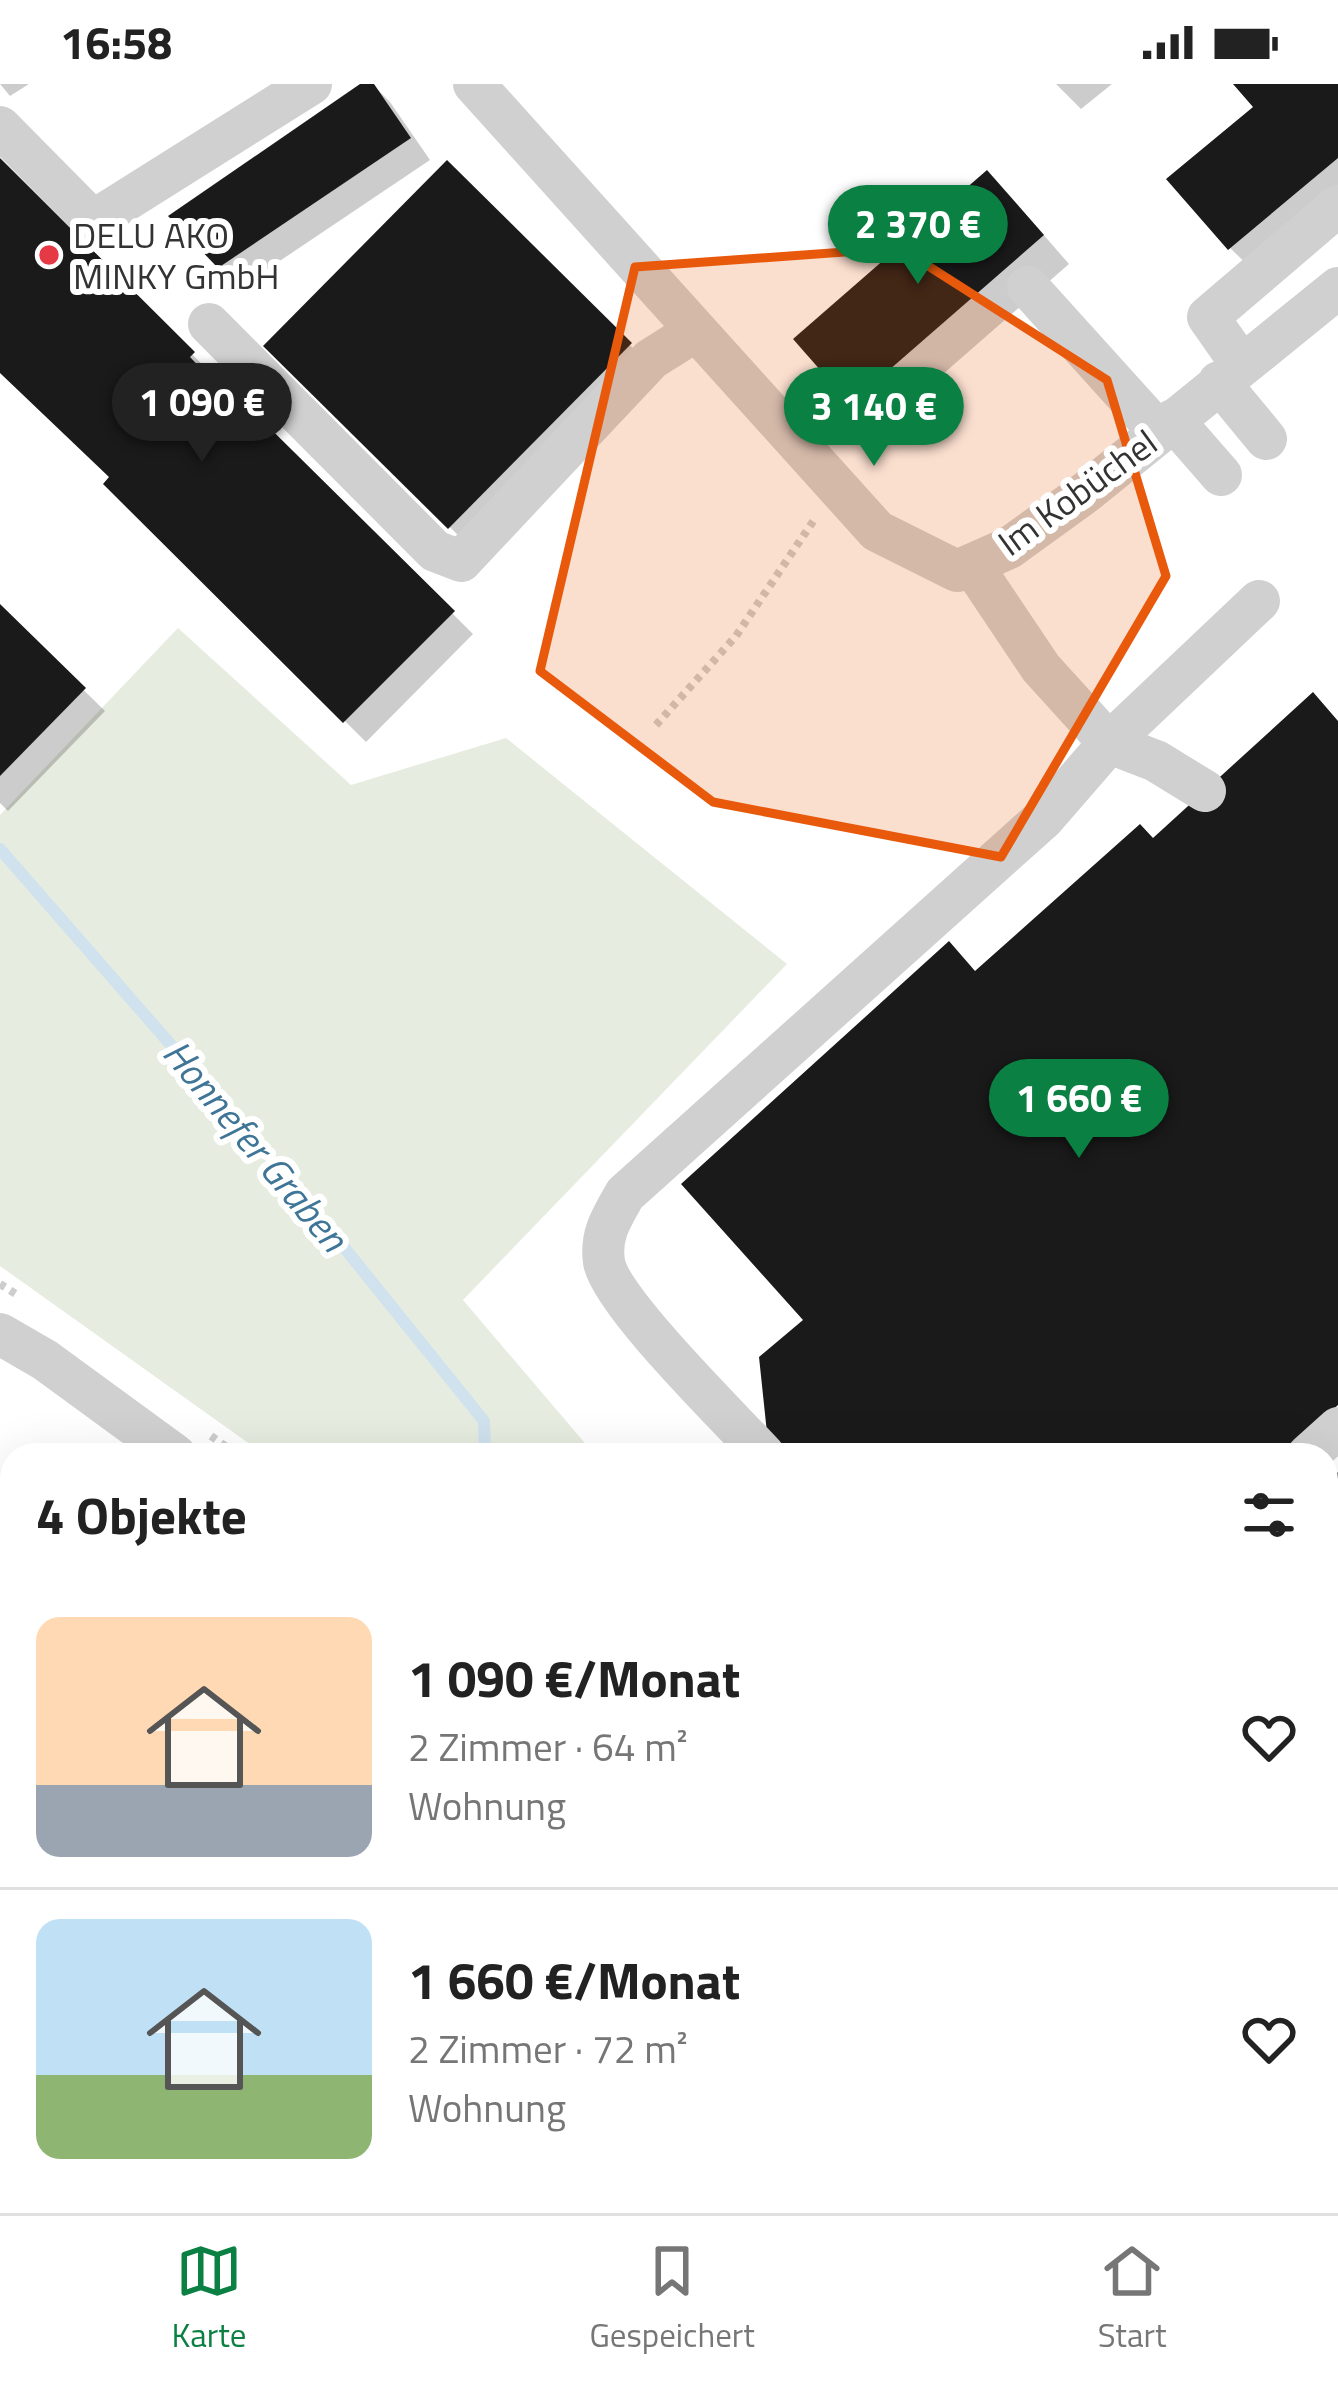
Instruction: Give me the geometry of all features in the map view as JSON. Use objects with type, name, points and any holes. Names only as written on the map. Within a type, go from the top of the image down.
[{"type":"street","points":[[0,127],[93,221],[311,84]]},
{"type":"street","name":"Im Kobüchel","points":[[474,84],[878,531],[957,572],[1009,548],[1085,494],[1338,288]]},
{"type":"street","points":[[1266,439],[1230,374],[1208,317],[1338,206]]},
{"type":"street","points":[[1028,287],[1221,476]]},
{"type":"street","points":[[209,324],[435,551],[461,561],[652,359],[694,332]]},
{"type":"street","points":[[972,565],[1041,668],[1109,743],[1156,761],[1204,791]]},
{"type":"street","points":[[753,1443],[624,1302],[604,1266],[604,1232],[626,1194],[1044,818],[1109,743],[1259,601]]},
{"type":"street","points":[[0,1334],[45,1360],[159,1443]]},
{"type":"path","points":[[656,725],[736,636],[836,486]]},
{"type":"highlighted area","points":[[900,248],[1107,380],[1166,576],[1001,857],[713,802],[540,671],[635,267]]},
{"type":"green space","points":[[178,628],[351,785],[506,738],[787,964],[463,1300],[585,1443],[248,1443],[0,1266],[0,815]]},
{"type":"building","points":[[360,84],[374,84],[411,138],[218,268],[168,216]]},
{"type":"building","points":[[1233,84],[1338,84],[1338,158],[1228,250],[1166,179],[1253,107]]},
{"type":"building","points":[[0,158],[195,352],[190,357],[205,373],[209,368],[455,611],[343,723],[103,484],[109,477],[0,373]]},
{"type":"building","points":[[447,160],[632,343],[448,529],[263,346]]},
{"type":"building","points":[[987,170],[1044,235],[850,404],[793,339]]},
{"type":"building","points":[[0,604],[86,688],[0,776]]},
{"type":"building","points":[[1313,692],[1338,721],[1338,1405],[1295,1443],[776,1443],[767,1433],[759,1357],[803,1320],[681,1184],[949,941],[975,971],[1140,824],[1153,838]]},
{"type":"waterway","name":"Honnefer Graben","points":[[0,849],[301,1194],[484,1421],[485,1443]]},
{"type":"place","name":"DELU AKO MINKY GmbH","points":[[49,255]]}]
